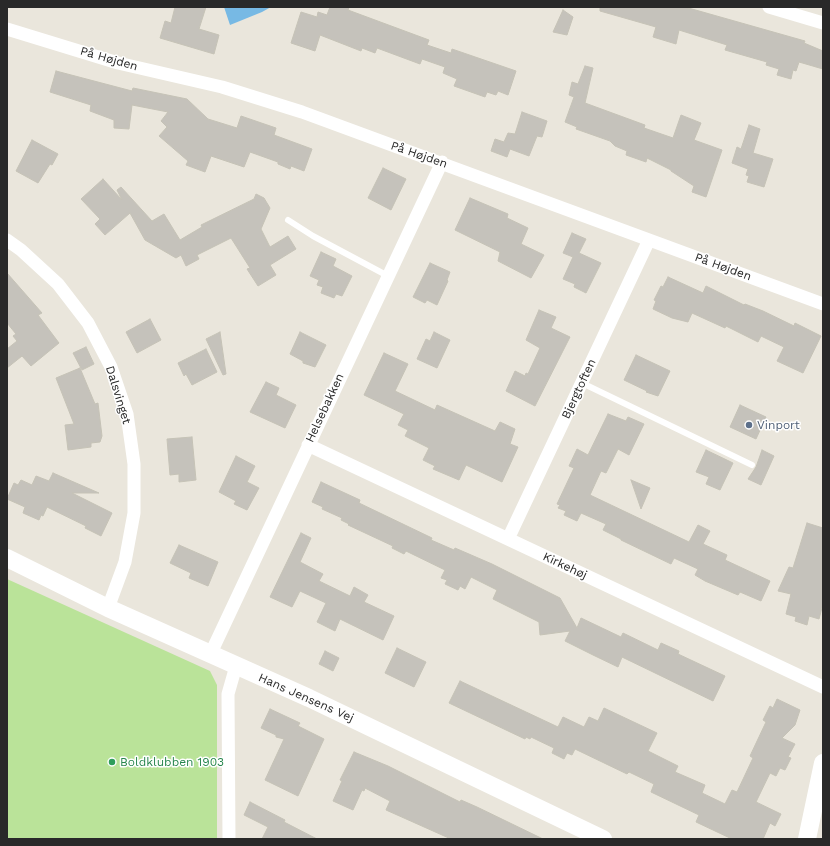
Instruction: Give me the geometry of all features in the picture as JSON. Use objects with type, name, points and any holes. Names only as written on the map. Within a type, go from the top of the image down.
[{"type":"street","points":[[769,7],[823,23]]},
{"type":"street","name":"På Højden","points":[[7,29],[118,63],[222,87],[302,112],[351,131],[442,162],[823,304]]},
{"type":"street","name":"Helsebakken","points":[[210,655],[442,162]]},
{"type":"street","name":"Dalsvinget","points":[[7,240],[21,250],[58,284],[88,323],[111,367],[127,414],[134,464],[134,513],[125,562],[108,608]]},
{"type":"street","name":"Bjergtoften","points":[[508,539],[649,240]]},
{"type":"street","name":"Kirkehøj","points":[[308,445],[823,687]]},
{"type":"street","name":"Hans Jensens Vej","points":[[7,558],[108,608],[210,655],[310,698],[603,839]]},
{"type":"street","points":[[229,839],[228,694],[236,666]]},
{"type":"street","points":[[807,839],[823,763]]},
{"type":"lane","points":[[288,220],[313,236],[388,276]]},
{"type":"lane","points":[[582,383],[752,465]]},
{"type":"green space","name":"Boldklubben 1903","points":[[7,579],[210,671],[217,685],[217,839],[7,839]]},
{"type":"water","points":[[224,7],[271,7],[230,25]]},
{"type":"building","points":[[175,7],[206,7],[199,29],[219,35],[214,54],[160,38],[165,21],[171,23]]},
{"type":"building","points":[[330,7],[349,7],[348,10],[429,40],[427,45],[451,53],[452,49],[516,71],[508,95],[498,91],[496,95],[487,92],[485,97],[454,86],[457,79],[443,73],[445,67],[422,59],[420,64],[377,48],[375,53],[362,48],[361,51],[320,35],[315,51],[291,43],[301,12],[317,17],[318,12],[327,15]]},
{"type":"building","points":[[600,7],[685,7],[805,41],[804,43],[823,51],[823,69],[799,62],[796,71],[793,70],[791,79],[777,75],[779,69],[766,65],[767,62],[725,50],[727,45],[679,30],[676,44],[653,37],[656,27],[600,11]]},
{"type":"building","points":[[563,10],[573,17],[567,35],[553,32]]},
{"type":"building","points":[[585,66],[593,68],[585,103],[645,125],[644,128],[673,138],[681,115],[701,123],[694,140],[722,150],[706,197],[692,192],[694,186],[671,170],[647,158],[646,162],[626,155],[627,151],[615,146],[610,141],[576,129],[577,127],[565,122],[574,97],[569,95],[572,82],[578,84]]},
{"type":"building","points":[[56,71],[132,91],[133,88],[187,99],[208,119],[237,128],[241,116],[276,128],[274,135],[312,149],[304,171],[291,166],[290,169],[278,164],[278,162],[250,152],[244,167],[211,156],[205,172],[186,165],[188,161],[159,136],[167,127],[161,121],[168,112],[132,105],[129,129],[114,128],[114,120],[90,111],[91,105],[50,92]]},
{"type":"building","points":[[522,112],[547,121],[542,137],[537,136],[529,156],[510,149],[507,157],[491,151],[495,139],[504,142],[508,133],[515,134]]},
{"type":"building","points":[[749,125],[760,129],[753,153],[773,159],[764,187],[747,182],[749,176],[746,175],[748,169],[732,163],[737,147],[741,149]]},
{"type":"building","points":[[32,140],[58,154],[52,165],[50,164],[38,183],[16,171]]},
{"type":"building","points":[[383,168],[406,179],[391,210],[368,198]]},
{"type":"building","points":[[103,179],[122,200],[117,190],[121,187],[152,221],[164,214],[180,240],[202,227],[201,225],[254,199],[256,194],[264,198],[270,208],[261,229],[270,247],[288,236],[296,249],[270,265],[276,275],[258,286],[247,269],[250,268],[231,238],[197,255],[199,259],[186,266],[181,255],[176,258],[145,240],[130,213],[105,235],[95,224],[100,219],[81,199]]},
{"type":"building","points":[[470,198],[508,214],[507,218],[528,228],[521,244],[544,255],[531,278],[498,261],[500,252],[455,230]]},
{"type":"building","points":[[572,233],[586,239],[579,253],[601,263],[586,293],[574,287],[575,284],[563,279],[573,257],[563,253]]},
{"type":"building","points":[[321,252],[336,259],[333,266],[352,276],[342,296],[336,294],[334,298],[321,293],[323,287],[317,285],[319,280],[310,276]]},
{"type":"building","points":[[430,263],[450,272],[448,281],[437,305],[427,300],[425,303],[413,297]]},
{"type":"building","points":[[7,273],[42,313],[38,315],[59,343],[31,366],[22,356],[7,368],[7,349],[17,341],[13,336],[16,334],[7,323]]},
{"type":"building","points":[[668,277],[703,293],[706,286],[744,305],[745,304],[763,311],[794,326],[795,323],[821,336],[803,373],[777,361],[784,347],[761,336],[758,342],[726,326],[725,328],[692,313],[688,322],[672,318],[653,309],[656,301],[654,300],[661,286],[663,287]]},
{"type":"building","points":[[539,310],[556,317],[551,328],[570,337],[535,406],[506,391],[515,371],[525,376],[526,373],[528,374],[540,348],[526,340]]},
{"type":"building","points":[[150,319],[161,340],[137,353],[126,332]]},
{"type":"building","points":[[220,332],[226,374],[223,375],[206,339]]},
{"type":"building","points":[[300,332],[326,345],[315,367],[303,363],[303,361],[290,354]]},
{"type":"building","points":[[434,332],[450,340],[437,368],[417,359],[426,339],[430,341]]},
{"type":"building","points":[[86,347],[94,364],[82,370],[73,353]]},
{"type":"building","points":[[206,349],[217,372],[192,385],[186,374],[184,376],[178,363]]},
{"type":"building","points":[[384,353],[408,364],[395,391],[435,410],[437,405],[495,431],[500,422],[515,429],[510,444],[518,447],[502,482],[466,465],[459,480],[433,469],[435,466],[423,460],[429,448],[405,436],[408,430],[398,425],[404,414],[364,395]]},
{"type":"building","points":[[636,355],[670,371],[658,396],[646,392],[647,391],[624,380]]},
{"type":"building","points":[[80,368],[95,404],[98,403],[102,436],[100,442],[91,443],[91,447],[68,450],[65,425],[74,424],[56,378]]},
{"type":"building","points":[[266,382],[279,388],[276,395],[296,405],[285,428],[250,412]]},
{"type":"building","points":[[740,405],[766,417],[756,439],[730,427]]},
{"type":"building","points":[[608,414],[626,421],[628,417],[644,424],[629,455],[618,449],[606,473],[601,471],[590,495],[689,542],[698,525],[710,531],[703,544],[727,555],[725,560],[770,581],[761,601],[740,592],[738,595],[705,581],[695,575],[698,569],[674,558],[671,564],[621,540],[603,530],[606,524],[581,513],[577,521],[564,515],[566,511],[558,508],[560,505],[557,504],[574,468],[569,466],[577,449],[588,455]]},
{"type":"building","points":[[192,437],[196,480],[179,482],[179,474],[170,475],[167,439]]},
{"type":"building","points":[[706,450],[733,463],[720,490],[706,484],[709,477],[696,472]]},
{"type":"building","points":[[762,450],[774,456],[761,485],[748,479],[756,467]]},
{"type":"building","points":[[236,456],[255,466],[247,482],[259,488],[247,510],[234,504],[236,501],[219,492]]},
{"type":"building","points":[[53,473],[99,493],[72,493],[112,513],[101,536],[85,528],[86,526],[47,507],[43,516],[41,515],[39,520],[23,513],[25,507],[7,499],[14,483],[18,485],[21,480],[32,485],[36,476],[49,481]]},
{"type":"building","points":[[631,480],[650,488],[641,509]]},
{"type":"building","points":[[321,482],[360,500],[359,503],[432,538],[431,540],[454,550],[455,548],[492,564],[560,598],[577,628],[581,618],[621,637],[623,633],[658,650],[661,643],[679,651],[678,654],[725,676],[713,701],[622,657],[618,667],[593,655],[565,641],[570,631],[540,635],[539,622],[493,599],[497,590],[471,577],[465,589],[460,586],[458,590],[445,584],[447,580],[441,578],[445,570],[406,551],[404,554],[392,548],[393,546],[348,525],[349,524],[341,520],[342,518],[322,509],[323,507],[312,502]]},
{"type":"building","points":[[807,523],[823,528],[823,604],[819,619],[809,616],[807,625],[795,621],[796,617],[786,614],[791,594],[778,591],[789,567],[793,568]]},
{"type":"building","points":[[301,533],[311,538],[300,562],[323,574],[319,581],[350,596],[354,587],[368,595],[364,602],[394,616],[383,640],[340,619],[335,631],[317,622],[326,603],[300,591],[292,607],[270,597]]},
{"type":"building","points":[[179,545],[218,562],[208,586],[189,578],[191,573],[170,563]]},
{"type":"building","points":[[397,648],[426,662],[414,687],[385,673]]},
{"type":"building","points":[[325,651],[339,658],[333,671],[319,664]]},
{"type":"building","points":[[460,681],[558,727],[563,717],[584,727],[589,717],[598,721],[604,708],[657,733],[648,751],[678,766],[675,772],[705,785],[702,793],[725,804],[732,790],[737,792],[753,758],[750,756],[766,722],[763,720],[770,706],[773,708],[777,699],[800,710],[795,725],[782,738],[795,744],[788,757],[791,758],[785,770],[780,768],[776,776],[770,773],[756,802],[781,814],[775,826],[770,823],[763,839],[732,839],[696,822],[699,815],[651,792],[654,784],[629,772],[627,774],[575,749],[572,755],[567,753],[564,759],[552,753],[554,748],[531,737],[530,739],[526,737],[525,739],[449,703]]},
{"type":"building","points":[[270,709],[300,723],[298,726],[324,739],[298,796],[265,780],[284,739],[276,737],[276,735],[261,728]]},
{"type":"building","points":[[354,752],[388,766],[460,802],[461,800],[477,807],[543,839],[451,839],[386,810],[390,801],[365,788],[364,791],[362,790],[353,810],[333,801],[342,781],[340,780]]},
{"type":"building","points":[[250,802],[317,839],[262,839],[268,827],[244,815]]},
{"type":"place","name":"Vinport","points":[[749,425]]},
{"type":"place","name":"Boldklubben 1903","points":[[112,762]]}]
